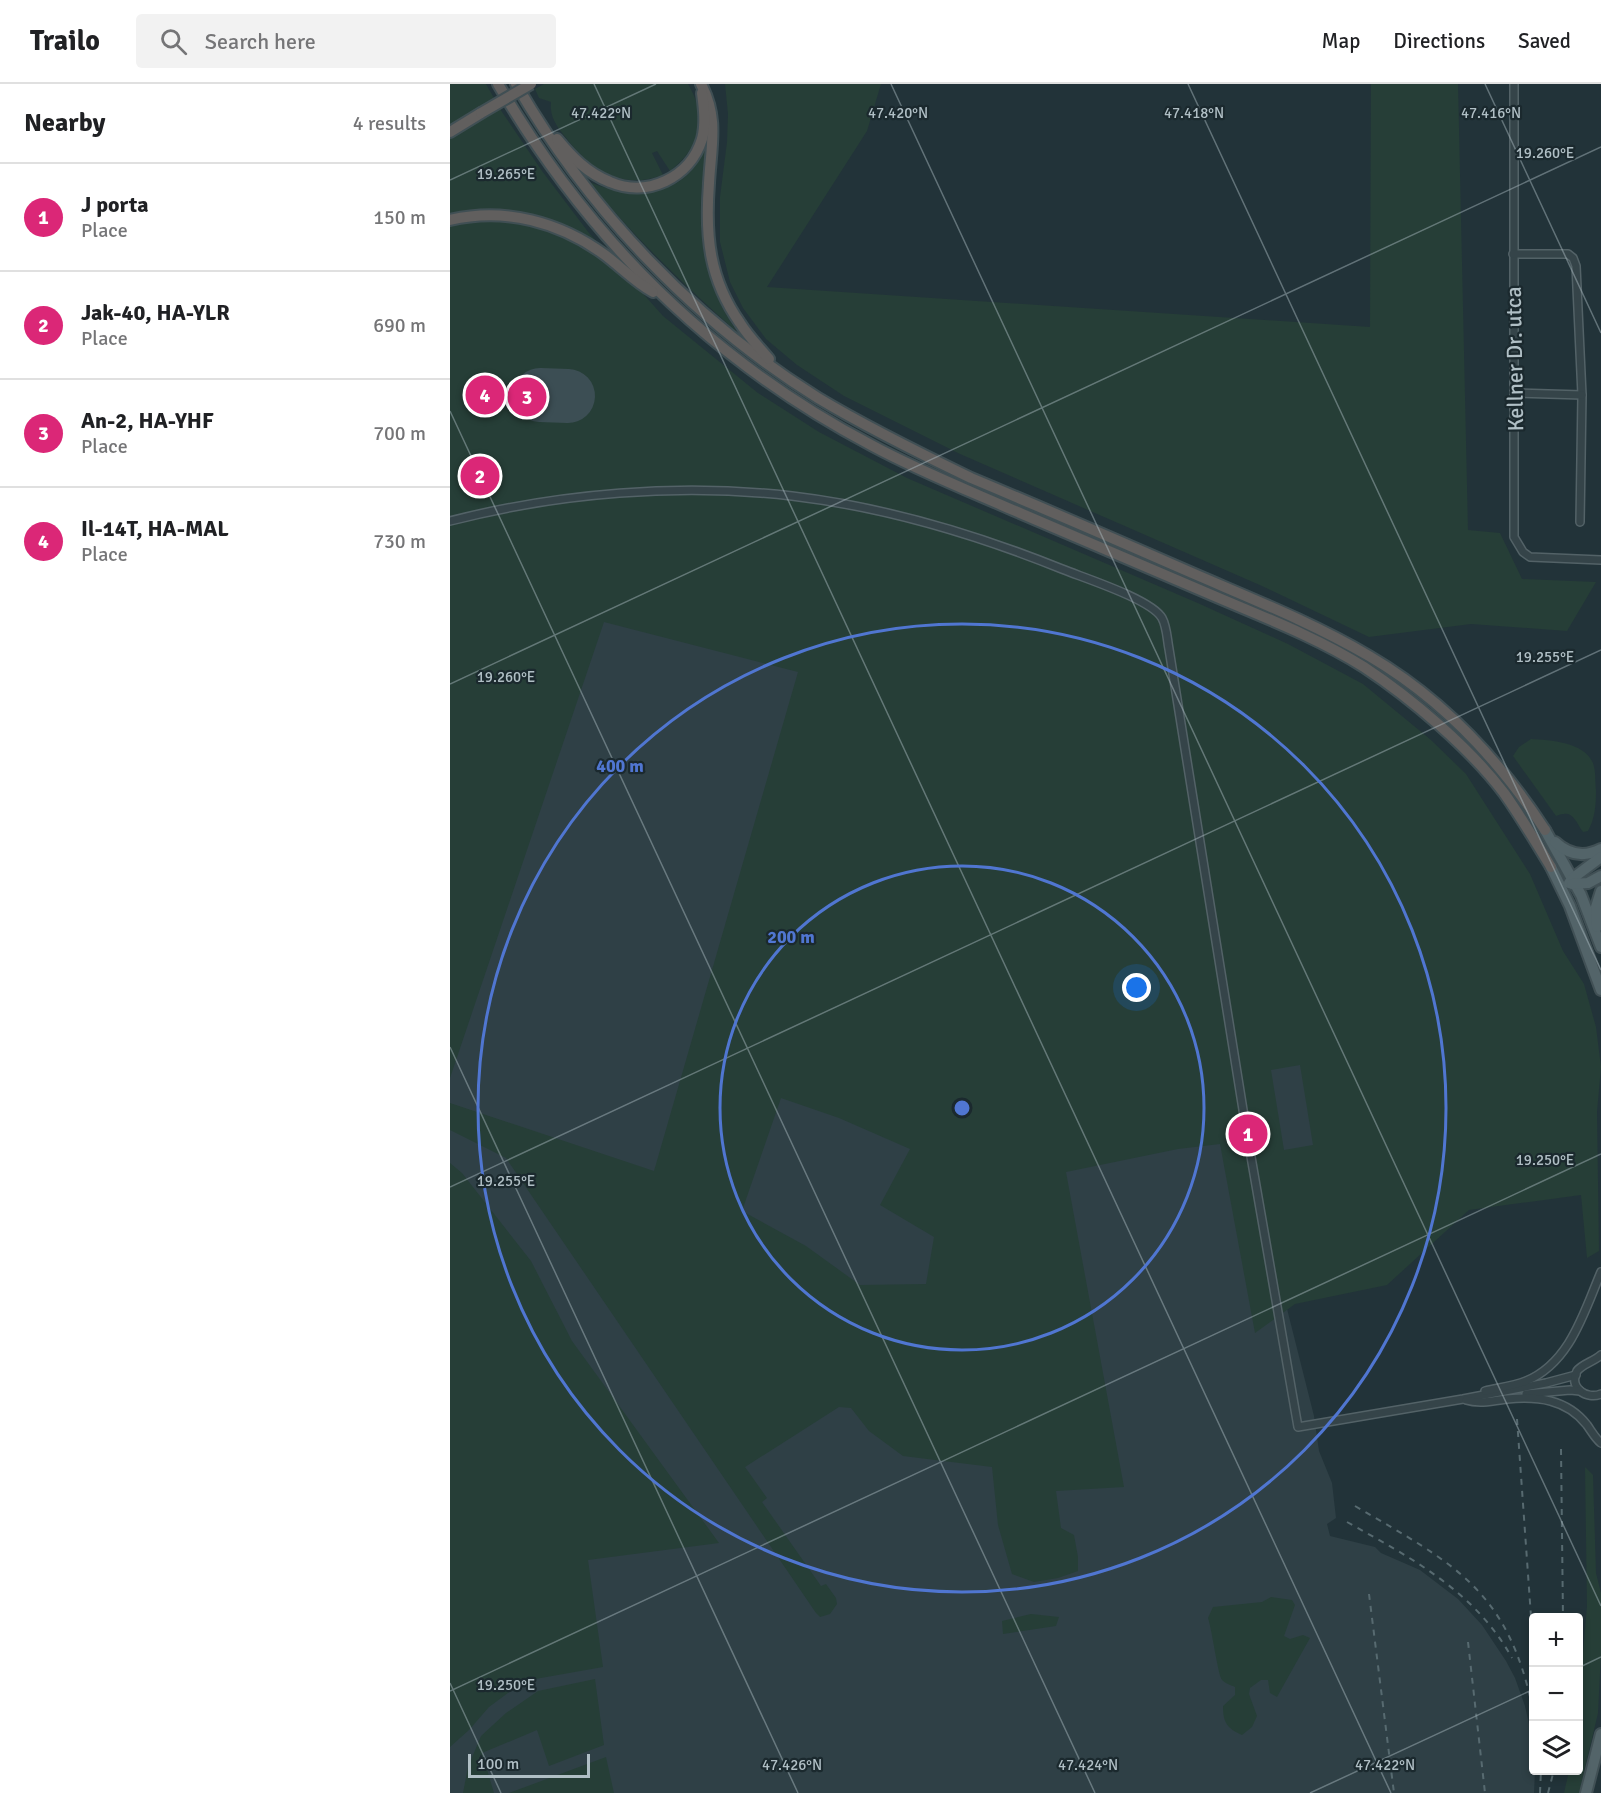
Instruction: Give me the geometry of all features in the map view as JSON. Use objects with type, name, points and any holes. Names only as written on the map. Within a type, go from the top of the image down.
[{"type":"highway","points":[[498,84],[528,133],[574,197],[615,247],[670,303],[712,340],[762,378],[820,417],[872,446],[966,490],[1293,631],[1363,667],[1418,708],[1473,759],[1503,792],[1551,867]]},
{"type":"highway","points":[[516,84],[568,166],[643,254],[706,314],[781,373],[850,416],[971,478],[1298,619],[1371,657],[1455,720],[1498,766],[1527,802],[1545,830]]},
{"type":"highway","points":[[450,132],[531,84]]},
{"type":"highway","points":[[529,107],[573,158],[590,172],[624,187],[649,187],[670,179],[684,170],[698,148],[704,124],[701,84]]},
{"type":"highway","points":[[701,84],[708,98],[713,121],[707,229],[715,274],[741,326],[781,373]]},
{"type":"highway","points":[[450,220],[481,216],[511,216],[562,230],[592,246],[642,285],[670,303]]},
{"type":"main road","points":[[1545,830],[1566,850],[1579,855],[1601,849]]},
{"type":"main road","points":[[1545,830],[1597,933],[1601,947]]},
{"type":"main road","points":[[1570,906],[1567,893],[1572,882],[1601,857]]},
{"type":"main road","points":[[1551,867],[1572,882],[1588,883],[1601,876]]},
{"type":"main road","points":[[1551,867],[1570,906],[1601,990]]},
{"type":"main road","points":[[1597,933],[1596,907],[1601,891]]},
{"type":"main road","points":[[1586,1793],[1601,1734]]},
{"type":"street","name":"Kellner Dr. utca","points":[[1514,84],[1514,537],[1518,546],[1530,557],[1601,560]]},
{"type":"street","points":[[1513,254],[1568,254],[1573,258],[1576,266],[1582,395],[1580,522]]},
{"type":"street","points":[[1515,393],[1582,395]]},
{"type":"street","points":[[450,521],[533,504],[615,494],[687,491],[791,496],[861,507],[965,534],[1031,557],[1131,597],[1156,610],[1162,619],[1169,649],[1244,1116]]},
{"type":"street","points":[[1250,1151],[1298,1427],[1463,1399],[1576,1375]]},
{"type":"street","points":[[1463,1399],[1475,1393],[1526,1381],[1550,1365],[1573,1338],[1601,1272]]},
{"type":"street","points":[[1599,1398],[1584,1395],[1580,1391],[1576,1386],[1576,1375],[1582,1366],[1593,1362],[1601,1355]]},
{"type":"street","points":[[1593,1362],[1601,1365]]},
{"type":"street","points":[[1463,1399],[1580,1391]]},
{"type":"street","points":[[1463,1399],[1475,1403],[1528,1397],[1548,1400],[1567,1408],[1578,1416],[1601,1443]]},
{"type":"shaded area","points":[[664,522],[1367,958],[1278,1273],[1314,1416],[1319,1451],[1332,1483],[1336,1518],[1327,1524],[1330,1536],[1375,1547],[1381,1553],[1420,1570],[1458,1599],[1482,1625],[1506,1661],[1525,1706],[1529,1724],[1529,1775],[1535,1775],[1534,1793],[450,1793],[450,555]]},
{"type":"green space","points":[[450,84],[486,84],[542,171],[589,233],[663,316],[758,393],[819,432],[907,478],[1200,604],[1288,644],[1363,684],[1431,740],[1466,774],[1530,874],[1563,951],[1584,984],[1596,1027],[1601,1067],[1597,1112],[1599,1251],[1587,1258],[1581,1195],[1469,1210],[1387,1285],[1295,1304],[1255,1333],[1220,1144],[1178,1149],[1066,1172],[1124,1487],[1056,1491],[1061,1528],[1074,1535],[1078,1571],[1058,1578],[1034,1582],[1012,1574],[998,1525],[992,1467],[903,1456],[869,1431],[851,1408],[839,1407],[745,1467],[767,1498],[762,1502],[821,1586],[826,1584],[836,1598],[837,1604],[830,1614],[820,1617],[506,1158],[450,1130],[450,1103],[654,1171],[798,672],[604,622],[450,1078]],"holes":[[[1300,1065],[1313,1145],[1284,1150],[1271,1070]],[[781,1098],[839,1118],[910,1149],[880,1205],[934,1237],[926,1284],[860,1285],[806,1246],[742,1211]]]},
{"type":"green space","points":[[544,84],[688,84],[698,108],[698,131],[688,152],[670,171],[657,151],[652,153],[663,175],[648,179],[621,179],[609,175],[587,160],[560,131],[553,117],[551,102],[539,98],[535,89]]},
{"type":"green space","points":[[725,84],[881,84],[867,131],[767,287],[1370,327],[1371,84],[1458,84],[1468,530],[1500,533],[1522,579],[1596,582],[1567,631],[1471,624],[1369,637],[1262,586],[960,454],[844,396],[797,365],[766,339],[743,308],[730,282],[720,242],[720,197],[728,114]]},
{"type":"green space","points":[[707,143],[701,203],[705,261],[720,303],[737,332],[660,260],[589,182],[625,192],[642,193],[674,185],[687,175],[698,161]]},
{"type":"green space","points":[[1531,739],[1557,741],[1574,746],[1589,756],[1595,773],[1596,801],[1594,816],[1588,831],[1583,832],[1570,815],[1556,816],[1513,756],[1519,747]]},
{"type":"green space","points":[[450,1163],[462,1173],[531,1261],[572,1341],[719,1543],[588,1560],[603,1667],[524,1681],[489,1707],[450,1747]]},
{"type":"green space","points":[[1585,1467],[1593,1475],[1596,1573],[1601,1593],[1598,1713],[1579,1793],[1564,1793],[1568,1775],[1583,1775],[1583,1653],[1587,1606]]},
{"type":"green space","points":[[1271,1597],[1292,1600],[1295,1605],[1284,1636],[1290,1639],[1303,1635],[1310,1638],[1277,1697],[1270,1693],[1268,1680],[1261,1680],[1250,1688],[1249,1694],[1257,1716],[1252,1727],[1242,1735],[1229,1727],[1225,1721],[1223,1706],[1235,1695],[1235,1687],[1222,1680],[1220,1676],[1208,1618],[1213,1607],[1262,1602]]},
{"type":"green space","points":[[1031,1614],[1059,1617],[1056,1626],[1003,1634],[1002,1621]]},
{"type":"green space","points":[[595,1679],[604,1745],[549,1766],[537,1730],[482,1753],[494,1793],[463,1793],[468,1767],[481,1736],[506,1713],[538,1691]]},
{"type":"green space","points":[[606,1757],[614,1793],[509,1793]]},
{"type":"runway","points":[[540,395],[568,396]]},
{"type":"tunnel","points":[[1244,1116],[1250,1151]]},
{"type":"railway","points":[[1517,1419],[1531,1613]]},
{"type":"railway","points":[[1561,1449],[1563,1613]]},
{"type":"railway","points":[[1355,1506],[1421,1545],[1472,1584],[1492,1608],[1509,1635],[1529,1695]]},
{"type":"railway","points":[[1347,1522],[1440,1578],[1480,1614],[1497,1634],[1512,1658]]},
{"type":"railway","points":[[1369,1594],[1394,1793]]},
{"type":"railway","points":[[1468,1642],[1485,1793]]},
{"type":"railway","points":[[1540,1793],[1541,1775]]},
{"type":"railway","points":[[1548,1793],[1553,1775]]},
{"type":"place","name":"Il-14T, HA-MAL","points":[[485,395]]},
{"type":"place","name":"An-2, HA-YHF","points":[[527,397]]},
{"type":"place","name":"Jak-40, HA-YLR","points":[[480,476]]},
{"type":"place","name":"J porta","points":[[1248,1134]]}]
